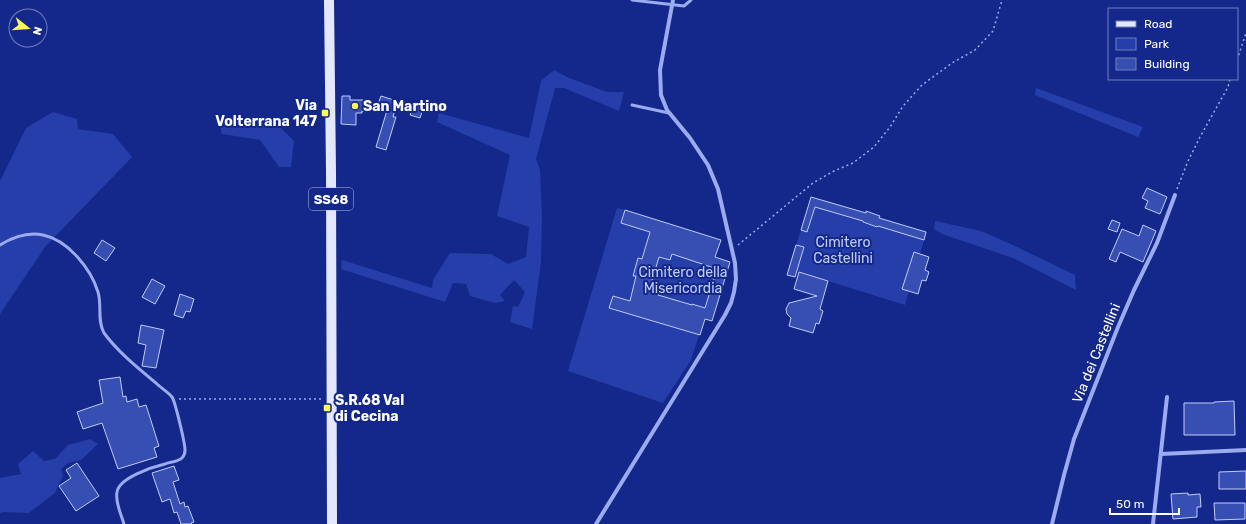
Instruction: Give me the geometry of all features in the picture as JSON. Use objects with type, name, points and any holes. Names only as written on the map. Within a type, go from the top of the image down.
[{"type":"main road","name":"SS68","points":[[329,0],[332,524]]},
{"type":"street","points":[[596,524],[725,315],[731,303],[736,279],[735,263],[714,177],[700,153],[669,113],[661,95],[660,70],[673,0]]},
{"type":"street","name":"Via dei Castellini","points":[[1052,524],[1074,439],[1118,327],[1157,243],[1175,195]]},
{"type":"street","points":[[1153,524],[1167,397]]},
{"type":"street","points":[[1161,454],[1246,450]]},
{"type":"lane","points":[[632,0],[684,6],[691,0]]},
{"type":"lane","points":[[632,105],[669,113]]},
{"type":"lane","points":[[0,245],[20,236],[44,236],[57,242],[76,256],[87,269],[96,287],[100,302],[101,323],[104,332],[112,343],[174,398],[184,446],[184,454],[180,459],[154,467],[121,484],[117,489],[116,496],[124,524]]},
{"type":"path","points":[[732,250],[813,182],[853,163],[874,147],[890,127],[903,106],[922,85],[952,63],[975,50],[993,31],[1002,0]]},
{"type":"path","points":[[1238,57],[1246,33]]},
{"type":"path","points":[[1175,195],[1188,161],[1228,87],[1230,80]]},
{"type":"path","points":[[174,398],[332,398]]},
{"type":"green space","points":[[554,70],[567,77],[607,92],[624,92],[619,111],[564,88],[555,88],[536,159],[540,170],[542,215],[541,262],[532,329],[510,322],[513,306],[518,307],[525,292],[514,280],[500,295],[505,301],[495,303],[470,296],[466,284],[453,283],[445,302],[341,269],[342,260],[432,288],[433,280],[450,253],[491,254],[508,264],[526,257],[529,227],[497,216],[510,155],[437,122],[439,113],[529,138],[541,81]]},
{"type":"green space","points":[[1036,88],[1143,127],[1138,137],[1035,95]]},
{"type":"green space","points":[[53,112],[77,119],[78,129],[113,134],[132,157],[45,247],[0,314],[0,181],[26,128]]},
{"type":"green space","points":[[237,121],[259,125],[277,124],[294,141],[291,167],[279,167],[260,140],[222,134],[219,123]]},
{"type":"green space","name":"Cimitero Castellini","points":[[815,207],[863,221],[863,223],[924,240],[920,254],[914,252],[903,289],[909,291],[905,305],[796,271],[804,247],[796,245],[801,230],[808,231]]},
{"type":"green space","name":"Cimitero della Misericordia","points":[[617,208],[625,210],[621,223],[701,247],[705,235],[712,237],[703,264],[717,269],[712,286],[722,289],[721,293],[711,290],[706,308],[692,304],[689,314],[703,323],[613,296],[609,308],[699,335],[691,360],[663,403],[568,371]],"holes":[[[648,238],[702,255],[699,262],[672,254],[658,256],[653,278],[649,286],[660,290],[658,295],[684,313],[631,297],[636,276],[634,276],[638,258],[642,259]]]},
{"type":"green space","points":[[935,221],[981,231],[1075,275],[1076,290],[1013,258],[942,234],[934,229]]},
{"type":"green space","points":[[90,439],[98,444],[81,460],[68,463],[61,469],[63,476],[55,493],[29,513],[0,513],[0,478],[21,474],[18,464],[33,451],[44,461],[55,459],[68,445]]},
{"type":"building","name":"San Martino","points":[[342,96],[350,96],[350,100],[363,100],[363,102],[368,102],[367,112],[362,111],[362,113],[356,113],[356,125],[341,124]]},
{"type":"building","points":[[381,96],[397,101],[393,117],[396,117],[386,150],[376,147],[388,107],[378,104]]},
{"type":"building","points":[[413,106],[423,109],[420,118],[410,115]]},
{"type":"building","points":[[1147,188],[1167,197],[1160,214],[1145,208],[1148,201],[1142,198]]},
{"type":"building","points":[[811,197],[866,213],[866,211],[880,216],[879,218],[926,232],[924,240],[815,207],[807,232],[801,230]]},
{"type":"building","points":[[625,210],[721,240],[715,257],[730,262],[712,321],[705,319],[700,335],[609,308],[613,296],[630,301],[636,276],[633,276],[638,258],[642,259],[650,232],[621,223]],"holes":[[[672,254],[717,269],[705,308],[658,295],[660,290],[650,287],[659,257],[670,260]]]},
{"type":"building","points":[[1112,220],[1120,223],[1117,232],[1108,229]]},
{"type":"building","points":[[1143,225],[1156,231],[1143,262],[1120,252],[1116,262],[1109,259],[1122,229],[1139,236]]},
{"type":"building","points":[[102,240],[115,248],[106,261],[94,253]]},
{"type":"building","points":[[796,245],[804,247],[795,277],[787,275]]},
{"type":"building","points":[[914,252],[929,257],[925,270],[929,272],[926,281],[922,280],[918,294],[902,289]]},
{"type":"building","points":[[799,272],[828,281],[820,309],[823,311],[819,324],[816,323],[813,333],[789,326],[791,318],[787,314],[786,309],[789,303],[817,296],[794,289]]},
{"type":"building","points":[[152,279],[165,286],[155,304],[142,297]]},
{"type":"building","points":[[180,294],[194,299],[190,312],[186,311],[183,318],[174,315]]},
{"type":"building","points":[[141,325],[164,330],[156,368],[142,366],[146,345],[138,343]]},
{"type":"building","points":[[120,377],[123,397],[126,396],[127,402],[137,399],[139,407],[146,405],[159,446],[154,448],[157,457],[118,469],[102,423],[83,429],[77,412],[103,403],[99,380]]},
{"type":"building","points":[[1234,401],[1235,435],[1184,435],[1184,403]]},
{"type":"building","points":[[77,463],[99,496],[76,511],[59,486],[71,478],[66,470]]},
{"type":"building","points":[[174,466],[179,480],[173,482],[180,504],[184,502],[185,507],[188,506],[194,522],[191,523],[192,524],[181,524],[177,512],[174,513],[170,499],[162,502],[152,473]]},
{"type":"building","points":[[1246,471],[1246,489],[1219,489],[1219,472]]},
{"type":"building","points":[[1188,493],[1188,495],[1200,494],[1201,507],[1197,507],[1197,517],[1173,519],[1171,494]]},
{"type":"building","points":[[1214,503],[1245,503],[1245,519],[1215,520]]},
{"type":"place","name":"San Martino","points":[[355,106]]},
{"type":"place","name":"Via Volterrana 147","points":[[325,113]]},
{"type":"place","name":"S.R.68 Val di Cecina","points":[[327,408]]}]
